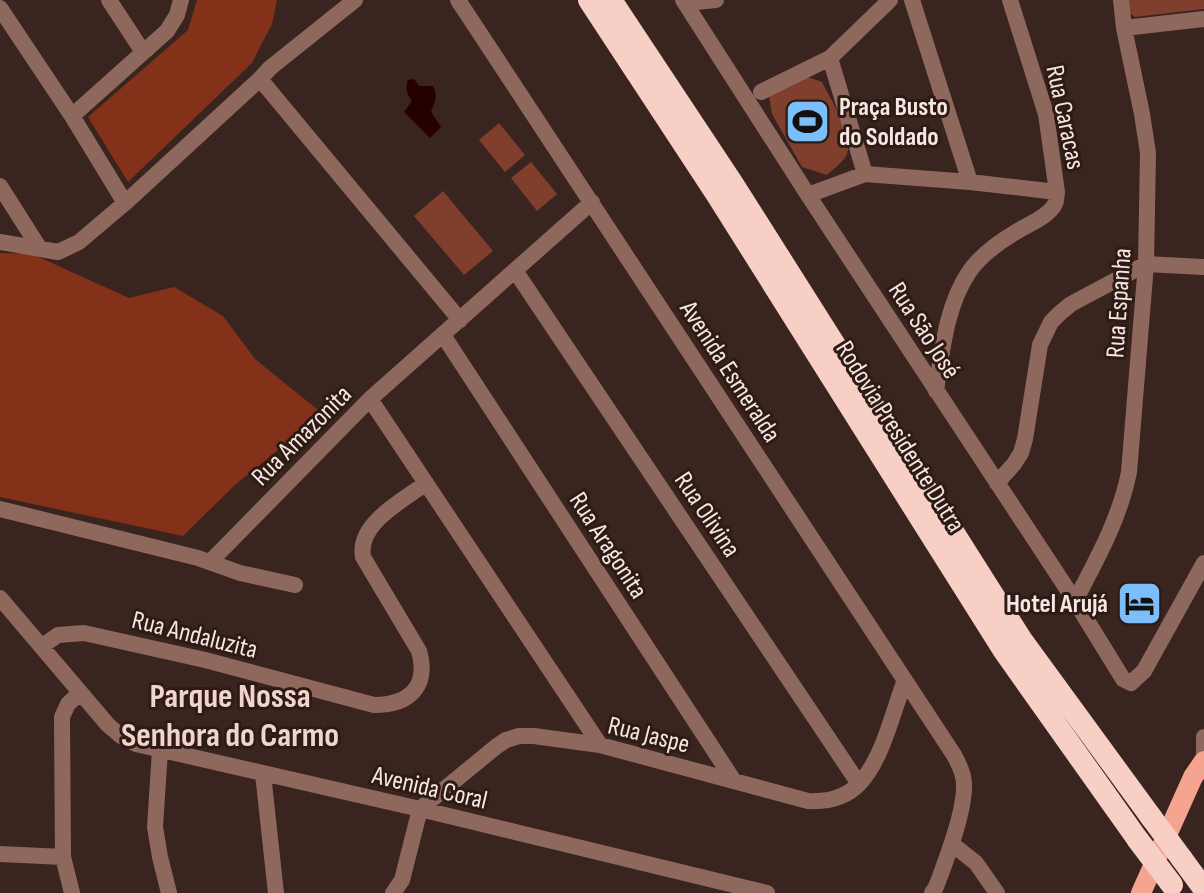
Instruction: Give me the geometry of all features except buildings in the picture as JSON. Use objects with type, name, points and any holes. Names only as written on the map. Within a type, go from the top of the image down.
[{"type":"highway","name":"Rodovia Presidente Dutra","points":[[589,0],[717,195],[1004,651],[1175,889]]},
{"type":"highway","name":"Rodovia Presidente Dutra","points":[[611,0],[741,197],[1021,639],[1204,889]]},
{"type":"main road","points":[[1141,893],[1193,777],[1204,761]]},
{"type":"main road","points":[[1151,893],[1204,781]]},
{"type":"street","points":[[109,0],[143,52]]},
{"type":"street","points":[[72,116],[172,25],[181,0]]},
{"type":"street","points":[[0,242],[58,252],[79,242],[265,73],[355,0]]},
{"type":"street","name":"Avenida Esmeralda","points":[[458,0],[954,755],[965,782],[952,844]]},
{"type":"street","points":[[684,2],[716,0]]},
{"type":"street","points":[[761,92],[830,58],[890,0]]},
{"type":"street","points":[[912,0],[970,182]]},
{"type":"street","name":"Rua Caracas","points":[[936,391],[950,318],[969,272],[998,244],[1044,215],[1055,204],[1057,192],[1046,114],[1010,0]]},
{"type":"street","name":"Rua Espanha","points":[[1075,601],[1117,517],[1125,491],[1146,264],[1148,153],[1121,0]]},
{"type":"street","name":"Rua São José","points":[[684,2],[1123,679],[1131,683],[1144,671],[1204,563]]},
{"type":"street","points":[[0,8],[125,203]]},
{"type":"street","points":[[1124,28],[1204,19]]},
{"type":"street","points":[[830,58],[865,174]]},
{"type":"street","points":[[265,73],[460,320]]},
{"type":"street","points":[[808,195],[865,174],[1057,192]]},
{"type":"street","points":[[0,186],[40,249]]},
{"type":"street","name":"Rua Amazonita","points":[[210,562],[370,399],[592,202]]},
{"type":"street","points":[[997,483],[1021,453],[1040,345],[1051,322],[1071,304],[1146,264],[1204,267]]},
{"type":"street","name":"Rua Olivina","points":[[516,272],[859,784]]},
{"type":"street","name":"Rua Aragonita","points":[[443,335],[734,781]]},
{"type":"street","points":[[370,399],[600,745]]},
{"type":"street","name":"Rua Andaluzita","points":[[42,646],[58,635],[84,633],[205,660],[374,705],[391,705],[408,697],[421,681],[423,666],[419,651],[363,557],[362,541],[376,521],[426,483]]},
{"type":"street","points":[[0,509],[295,585]]},
{"type":"street","name":"Avenida Coral","points":[[0,598],[108,725],[136,744],[767,893]]},
{"type":"street","points":[[859,784],[883,741],[905,680]]},
{"type":"street","points":[[72,893],[63,857],[62,717],[68,704],[80,693]]},
{"type":"street","name":"Rua Jaspe","points":[[420,809],[497,746],[519,736],[600,745],[808,801],[835,799],[859,784]]},
{"type":"street","points":[[1204,737],[1204,755]]},
{"type":"street","points":[[160,750],[155,827],[169,893]]},
{"type":"street","points":[[263,774],[276,893]]},
{"type":"street","points":[[393,893],[402,880],[420,809]]},
{"type":"street","points":[[932,893],[952,844],[976,863],[997,893]]},
{"type":"street","points":[[0,854],[63,857]]},
{"type":"shaded area","points":[[197,0],[277,0],[272,24],[252,63],[128,182],[88,117],[188,30]]},
{"type":"shaded area","points":[[1125,0],[1204,0],[1204,9],[1135,17],[1126,10]]},
{"type":"shaded area","name":"Praça Busto do Soldado","points":[[805,76],[822,82],[848,140],[846,156],[827,175],[802,167],[772,114],[769,96]]},
{"type":"shaded area","points":[[414,79],[419,86],[433,86],[436,93],[431,112],[441,127],[430,138],[404,112],[412,101],[407,83]]},
{"type":"shaded area","points":[[499,123],[525,155],[505,172],[479,140]]},
{"type":"shaded area","points":[[531,162],[557,194],[537,211],[511,178]]},
{"type":"shaded area","points":[[443,191],[493,251],[464,275],[414,216]]},
{"type":"shaded area","points":[[0,253],[32,254],[129,298],[174,287],[223,316],[255,359],[323,414],[236,484],[183,536],[0,497]]},
{"type":"place","name":"Praça Busto do Soldado","points":[[808,121]]},
{"type":"place","name":"Hotel Arujá","points":[[1139,603]]},
{"type":"district","name":"Parque Nossa Senhora do Carmo","points":[[230,714]]}]
